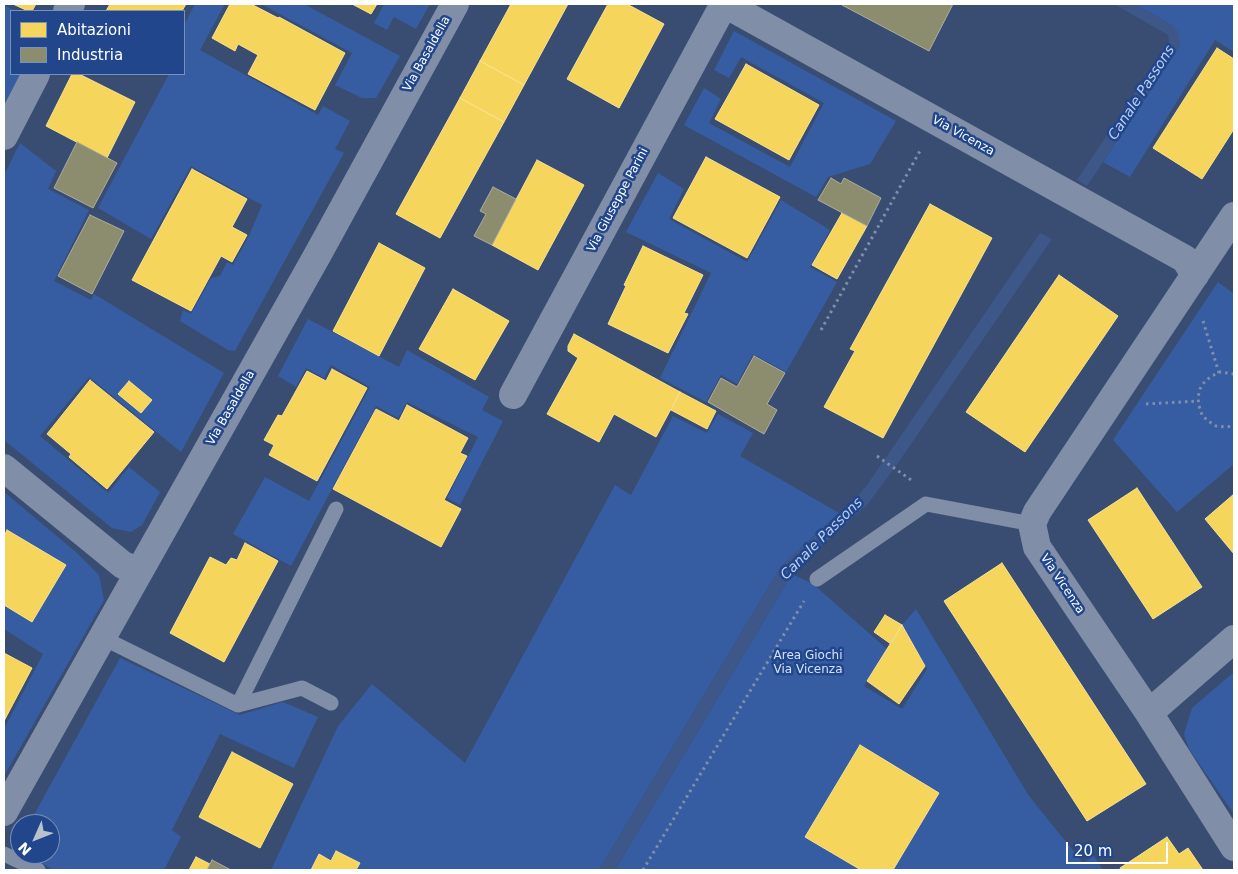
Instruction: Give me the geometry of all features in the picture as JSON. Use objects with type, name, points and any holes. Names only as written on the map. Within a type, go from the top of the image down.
[{"type":"street","name":"Via Basaldella","points":[[4,812],[318,254],[455,4]]},
{"type":"street","name":"Via Vicenza","points":[[724,4],[1186,259],[1193,278]]},
{"type":"street","name":"Via Giuseppe Parini","points":[[513,396],[724,4]]},
{"type":"street","points":[[4,136],[35,75]]},
{"type":"street","points":[[1032,524],[1036,512],[1234,216]]},
{"type":"street","points":[[4,468],[123,565],[138,571]]},
{"type":"street","name":"Via Vicenza","points":[[1032,524],[1037,546],[1149,713],[1234,847]]},
{"type":"street","points":[[1149,713],[1234,639]]},
{"type":"lane","points":[[817,579],[926,504],[1032,524]]},
{"type":"lane","points":[[238,705],[336,509]]},
{"type":"lane","points":[[101,637],[238,705],[302,688],[331,703]]},
{"type":"lane","points":[[4,854],[38,870]]},
{"type":"path","points":[[821,330],[937,122]]},
{"type":"path","points":[[1193,278],[1218,373]]},
{"type":"path","points":[[1234,374],[1218,373],[1205,381],[1200,389],[1198,401],[1202,414],[1208,421],[1216,426],[1234,426]]},
{"type":"path","points":[[1108,407],[1198,401]]},
{"type":"path","points":[[876,456],[896,469]]},
{"type":"path","points":[[643,870],[817,579]]},
{"type":"green space","points":[[195,4],[225,4],[200,50],[318,115],[323,106],[350,121],[335,149],[344,153],[235,351],[228,350],[180,321],[183,310],[191,314],[211,278],[220,276],[227,262],[233,265],[249,236],[262,205],[191,166],[151,239],[98,208],[168,75],[185,75],[185,23]]},
{"type":"green space","points":[[261,4],[304,4],[400,56],[376,98],[362,98],[335,85],[352,53]]},
{"type":"green space","points":[[384,4],[430,4],[416,29],[394,17],[387,30],[374,23]]},
{"type":"green space","points":[[1135,4],[1234,4],[1234,52],[1215,40],[1130,177],[1103,162],[1180,46],[1173,26]]},
{"type":"green space","points":[[4,5],[13,10],[10,10],[10,75],[22,75],[4,110]]},
{"type":"green space","points":[[734,31],[896,121],[870,164],[828,177],[816,197],[684,125],[704,88],[721,99],[709,123],[790,167],[824,103],[741,57],[729,78],[714,70]]},
{"type":"green space","points":[[20,143],[56,171],[48,189],[89,210],[54,281],[91,300],[94,294],[224,373],[181,452],[89,377],[40,436],[108,493],[129,467],[160,492],[142,525],[131,532],[112,528],[4,440],[4,175]]},
{"type":"green space","points":[[658,173],[684,189],[669,219],[747,262],[781,200],[830,230],[810,267],[837,282],[786,372],[753,354],[737,384],[721,375],[706,402],[660,378],[711,273],[626,232]]},
{"type":"green space","points":[[1218,282],[1234,294],[1234,464],[1177,512],[1113,440]]},
{"type":"green space","points":[[308,319],[399,367],[407,350],[489,397],[482,410],[503,421],[460,505],[447,498],[478,437],[407,402],[398,418],[376,406],[291,566],[233,534],[265,477],[309,501],[370,387],[331,365],[324,378],[306,368],[296,387],[278,376]]},
{"type":"green space","points":[[718,414],[753,433],[740,456],[839,513],[781,566],[599,870],[271,870],[338,726],[372,684],[465,763],[615,485],[631,495],[673,416],[707,433]]},
{"type":"green space","points":[[4,492],[77,553],[99,575],[104,600],[4,776],[4,729],[43,654],[4,629]]},
{"type":"green space","name":"Area Giochi Via Vicenza","points":[[792,574],[813,584],[887,649],[864,686],[902,709],[927,669],[902,625],[916,609],[1029,796],[1083,863],[1094,856],[1103,870],[615,870]]},
{"type":"green space","points":[[120,658],[240,715],[283,702],[318,717],[294,768],[220,734],[172,830],[181,837],[164,870],[54,870],[43,864],[60,864],[60,814],[34,814]]},
{"type":"green space","points":[[1234,672],[1234,814],[1189,749],[1184,734],[1192,708]]},
{"type":"water","name":"Canale Passons","points":[[1114,4],[1135,4],[1173,26],[1178,31],[1180,46],[1087,186],[1077,180],[1169,42],[1168,35]]},
{"type":"water","name":"Canale Passons","points":[[1040,233],[1052,239],[898,463],[867,505],[792,574],[615,870],[599,870],[781,566],[854,500],[867,485]]},
{"type":"building: Abitazioni","points":[[13,4],[36,4],[33,10],[26,10]]},
{"type":"building: Abitazioni","points":[[110,4],[186,4],[183,10],[107,10]]},
{"type":"building: Abitazioni","points":[[230,4],[251,4],[345,53],[315,110],[248,74],[258,55],[238,44],[235,51],[212,38]]},
{"type":"building: Abitazioni","points":[[352,4],[377,4],[371,14]]},
{"type":"building: Abitazioni","points":[[511,4],[568,4],[524,85],[480,61]]},
{"type":"building: Abitazioni","points":[[608,4],[627,4],[664,24],[619,108],[567,79]]},
{"type":"building: Abitazioni","points":[[1217,48],[1234,59],[1234,129],[1202,179],[1153,148]]},
{"type":"building: Abitazioni","points":[[480,61],[524,85],[504,122],[460,98]]},
{"type":"building: Abitazioni","points":[[746,64],[819,105],[789,160],[715,119]]},
{"type":"building: Abitazioni","points":[[72,75],[81,75],[135,102],[107,158],[46,126]]},
{"type":"building: Abitazioni","points":[[460,98],[504,122],[440,238],[396,214]]},
{"type":"building: Abitazioni","points":[[706,157],[780,197],[747,258],[673,218]]},
{"type":"building: Abitazioni","points":[[537,160],[584,185],[538,270],[492,245]]},
{"type":"building: Abitazioni","points":[[192,169],[247,199],[232,227],[247,235],[232,262],[221,256],[191,311],[132,280]]},
{"type":"building: Abitazioni","points":[[930,204],[992,238],[883,438],[824,407],[855,351],[850,349]]},
{"type":"building: Abitazioni","points":[[842,213],[867,226],[837,279],[812,265]]},
{"type":"building: Abitazioni","points":[[379,243],[425,268],[379,356],[333,331]]},
{"type":"building: Abitazioni","points":[[643,246],[703,275],[684,313],[688,314],[668,353],[608,324]]},
{"type":"building: Abitazioni","points":[[1059,275],[1118,316],[1025,452],[966,412]]},
{"type":"building: Abitazioni","points":[[453,289],[509,321],[475,380],[419,349]]},
{"type":"building: Abitazioni","points":[[574,334],[680,392],[656,437],[614,414],[599,442],[547,414],[578,358],[568,351],[568,346]]},
{"type":"building: Abitazioni","points":[[332,369],[367,388],[317,481],[269,455],[274,445],[264,440],[278,415],[282,416],[307,371],[326,381]]},
{"type":"building: Abitazioni","points":[[90,380],[154,432],[107,489],[69,457],[71,454],[47,434]]},
{"type":"building: Abitazioni","points":[[129,381],[152,400],[141,413],[118,394]]},
{"type":"building: Abitazioni","points":[[680,392],[716,411],[707,429],[671,410]]},
{"type":"building: Abitazioni","points":[[407,405],[468,438],[460,453],[467,456],[444,500],[461,509],[441,547],[333,489],[376,409],[399,421]]},
{"type":"building: Abitazioni","points":[[1137,488],[1202,587],[1153,619],[1088,520]]},
{"type":"building: Abitazioni","points":[[1234,494],[1234,554],[1205,519]]},
{"type":"building: Abitazioni","points":[[7,530],[66,565],[32,622],[4,605],[4,536]]},
{"type":"building: Abitazioni","points":[[245,543],[278,561],[224,662],[170,633],[210,557],[226,565],[231,558],[237,560]]},
{"type":"building: Abitazioni","points":[[1002,563],[1146,784],[1087,821],[944,601]]},
{"type":"building: Abitazioni","points":[[885,615],[902,625],[891,644],[874,632]]},
{"type":"building: Abitazioni","points":[[902,625],[925,666],[899,704],[867,681]]},
{"type":"building: Abitazioni","points":[[4,653],[32,668],[4,721]]},
{"type":"building: Abitazioni","points":[[860,745],[939,793],[893,870],[861,870],[805,837]]},
{"type":"building: Abitazioni","points":[[232,752],[293,784],[260,848],[199,817]]},
{"type":"building: Abitazioni","points":[[1167,837],[1179,854],[1188,848],[1203,870],[1121,870],[1120,868]]},
{"type":"building: Abitazioni","points":[[336,851],[360,863],[356,870],[311,870],[319,854],[331,861]]},
{"type":"building: Abitazioni","points":[[196,857],[210,864],[207,870],[189,870]]},
{"type":"building: Industria","points":[[842,4],[953,4],[929,51]]},
{"type":"building: Industria","points":[[77,142],[117,163],[93,208],[54,188]]},
{"type":"building: Industria","points":[[831,178],[841,184],[844,178],[881,198],[867,226],[818,200]]},
{"type":"building: Industria","points":[[493,187],[516,199],[492,245],[474,236],[486,214],[480,211]]},
{"type":"building: Industria","points":[[90,215],[124,231],[92,294],[58,276]]},
{"type":"building: Industria","points":[[754,356],[785,373],[767,404],[777,410],[764,434],[708,402],[721,378],[737,387]]},
{"type":"building: Industria","points":[[212,860],[231,870],[207,870]]}]
